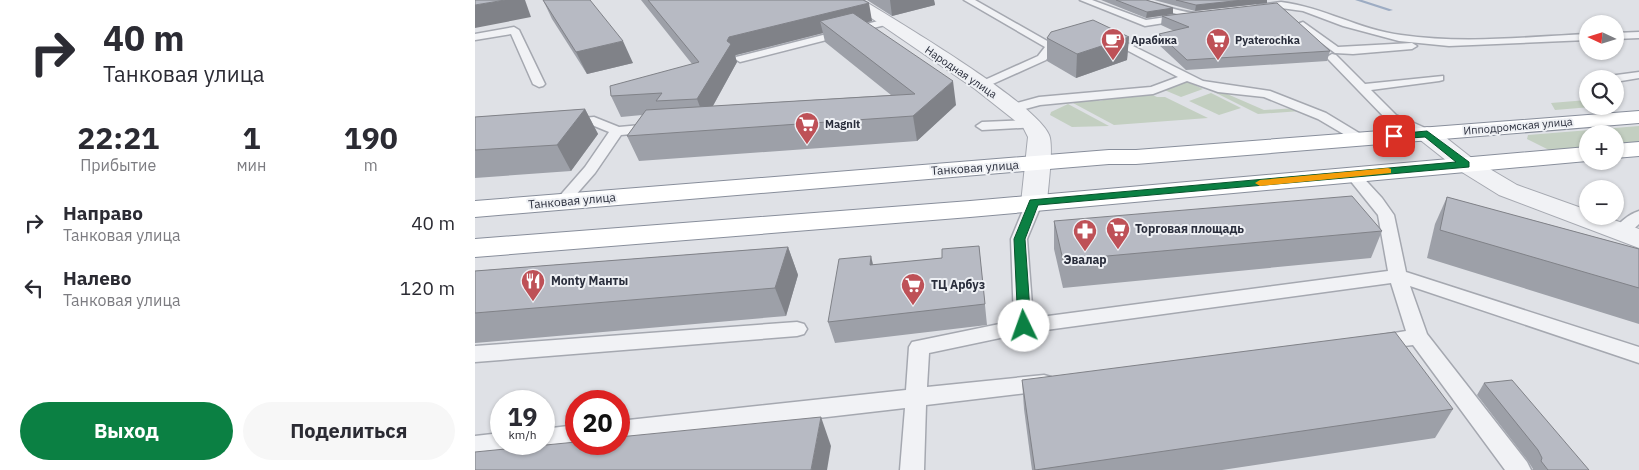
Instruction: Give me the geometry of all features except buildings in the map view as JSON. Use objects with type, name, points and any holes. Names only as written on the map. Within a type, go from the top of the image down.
[{"type":"highway","name":"Ипподромская улица","points":[[1427,134],[1639,117]]},
{"type":"highway","points":[[1498,128],[1501,138],[1517,149],[1541,158]]},
{"type":"highway","name":"Танковая улица","points":[[475,209],[1109,157],[1136,157],[1427,134]]},
{"type":"highway","points":[[1624,151],[1639,149]]},
{"type":"highway","points":[[475,248],[984,208],[1579,155]]},
{"type":"highway","points":[[1109,157],[1101,166],[1099,177],[1109,188],[1122,196]]},
{"type":"highway","points":[[982,168],[996,175],[1002,184],[997,196],[984,208]]},
{"type":"street","name":"Народная улица","points":[[853,0],[982,85],[1014,108],[1032,124]]},
{"type":"street","points":[[1032,124],[1039,137],[1034,203]]},
{"type":"street","points":[[1427,134],[1465,164],[1508,190],[1629,234]]},
{"type":"lane","points":[[968,0],[1051,46],[1042,58],[982,85]]},
{"type":"lane","points":[[1084,0],[1145,23],[1219,13]]},
{"type":"lane","points":[[1137,0],[1195,16]]},
{"type":"lane","points":[[1167,7],[1179,2]]},
{"type":"lane","points":[[1243,10],[1292,5],[1313,10],[1346,24],[1399,38],[1449,43]]},
{"type":"lane","points":[[740,59],[886,22]]},
{"type":"lane","points":[[1303,25],[1335,50],[1353,51],[1449,43],[1579,37]]},
{"type":"lane","points":[[475,37],[514,30],[539,84]]},
{"type":"lane","points":[[1624,36],[1639,35]]},
{"type":"lane","points":[[1121,43],[1185,78],[1218,88],[1266,94],[1322,116],[1362,139]]},
{"type":"lane","points":[[1332,57],[1392,118],[1427,134]]},
{"type":"lane","points":[[1624,77],[1639,75]]},
{"type":"lane","points":[[1014,108],[1039,100],[1153,90],[1185,78]]},
{"type":"lane","points":[[1363,88],[1439,78]]},
{"type":"lane","points":[[554,124],[594,121],[617,131],[665,128]]},
{"type":"lane","points":[[982,126],[1032,124]]},
{"type":"lane","points":[[562,202],[590,170],[617,131]]},
{"type":"lane","points":[[1352,174],[1377,201],[1386,215],[1398,276],[1418,337],[1519,470]]},
{"type":"lane","points":[[1024,326],[1019,239],[1034,203]]},
{"type":"lane","points":[[1629,234],[1639,254]]},
{"type":"lane","points":[[912,470],[919,348],[1024,326],[1398,276],[1639,355]]},
{"type":"lane","points":[[475,354],[797,329]]},
{"type":"lane","points":[[1359,344],[1418,337]]},
{"type":"lane","points":[[630,430],[1063,381]]},
{"type":"lane","points":[[475,446],[490,444]]},
{"type":"green space","points":[[1184,80],[1203,89],[1181,97],[1162,89]]},
{"type":"green space","points":[[1218,90],[1264,110],[1297,108],[1301,111],[1258,114],[1214,92]]},
{"type":"green space","points":[[1148,93],[1157,97],[1165,97],[1208,118],[1114,125],[1073,103],[1092,97],[1100,101],[1123,95],[1128,97]]},
{"type":"green space","points":[[1211,93],[1241,108],[1219,115],[1189,101]]},
{"type":"green space","points":[[1579,101],[1579,108],[1555,110],[1551,103]]},
{"type":"green space","points":[[1068,104],[1109,126],[1072,127],[1050,115],[1051,112]]},
{"type":"green space","points":[[1639,126],[1639,142],[1624,143],[1624,127]]},
{"type":"green space","points":[[1579,131],[1579,148],[1549,150],[1527,139],[1528,135]]},
{"type":"waterway","points":[[1357,0],[1391,10]]},
{"type":"slow traffic","points":[[1260,183],[1388,171]]},
{"type":"place","name":"Арабика","points":[[1113,61]]},
{"type":"place","name":"Pyaterochka","points":[[1218,61]]},
{"type":"place","name":"Magnit","points":[[807,145]]},
{"type":"place","name":"Торговая площадь","points":[[1118,250]]},
{"type":"place","name":"Эвалар","points":[[1085,252]]},
{"type":"place","name":"Monty Манты","points":[[533,302]]},
{"type":"place","name":"ТЦ Арбуз","points":[[913,306]]},
{"type":"route","points":[[1024,326],[1019,239],[1034,203],[1465,164],[1427,134],[1394,136]]}]
